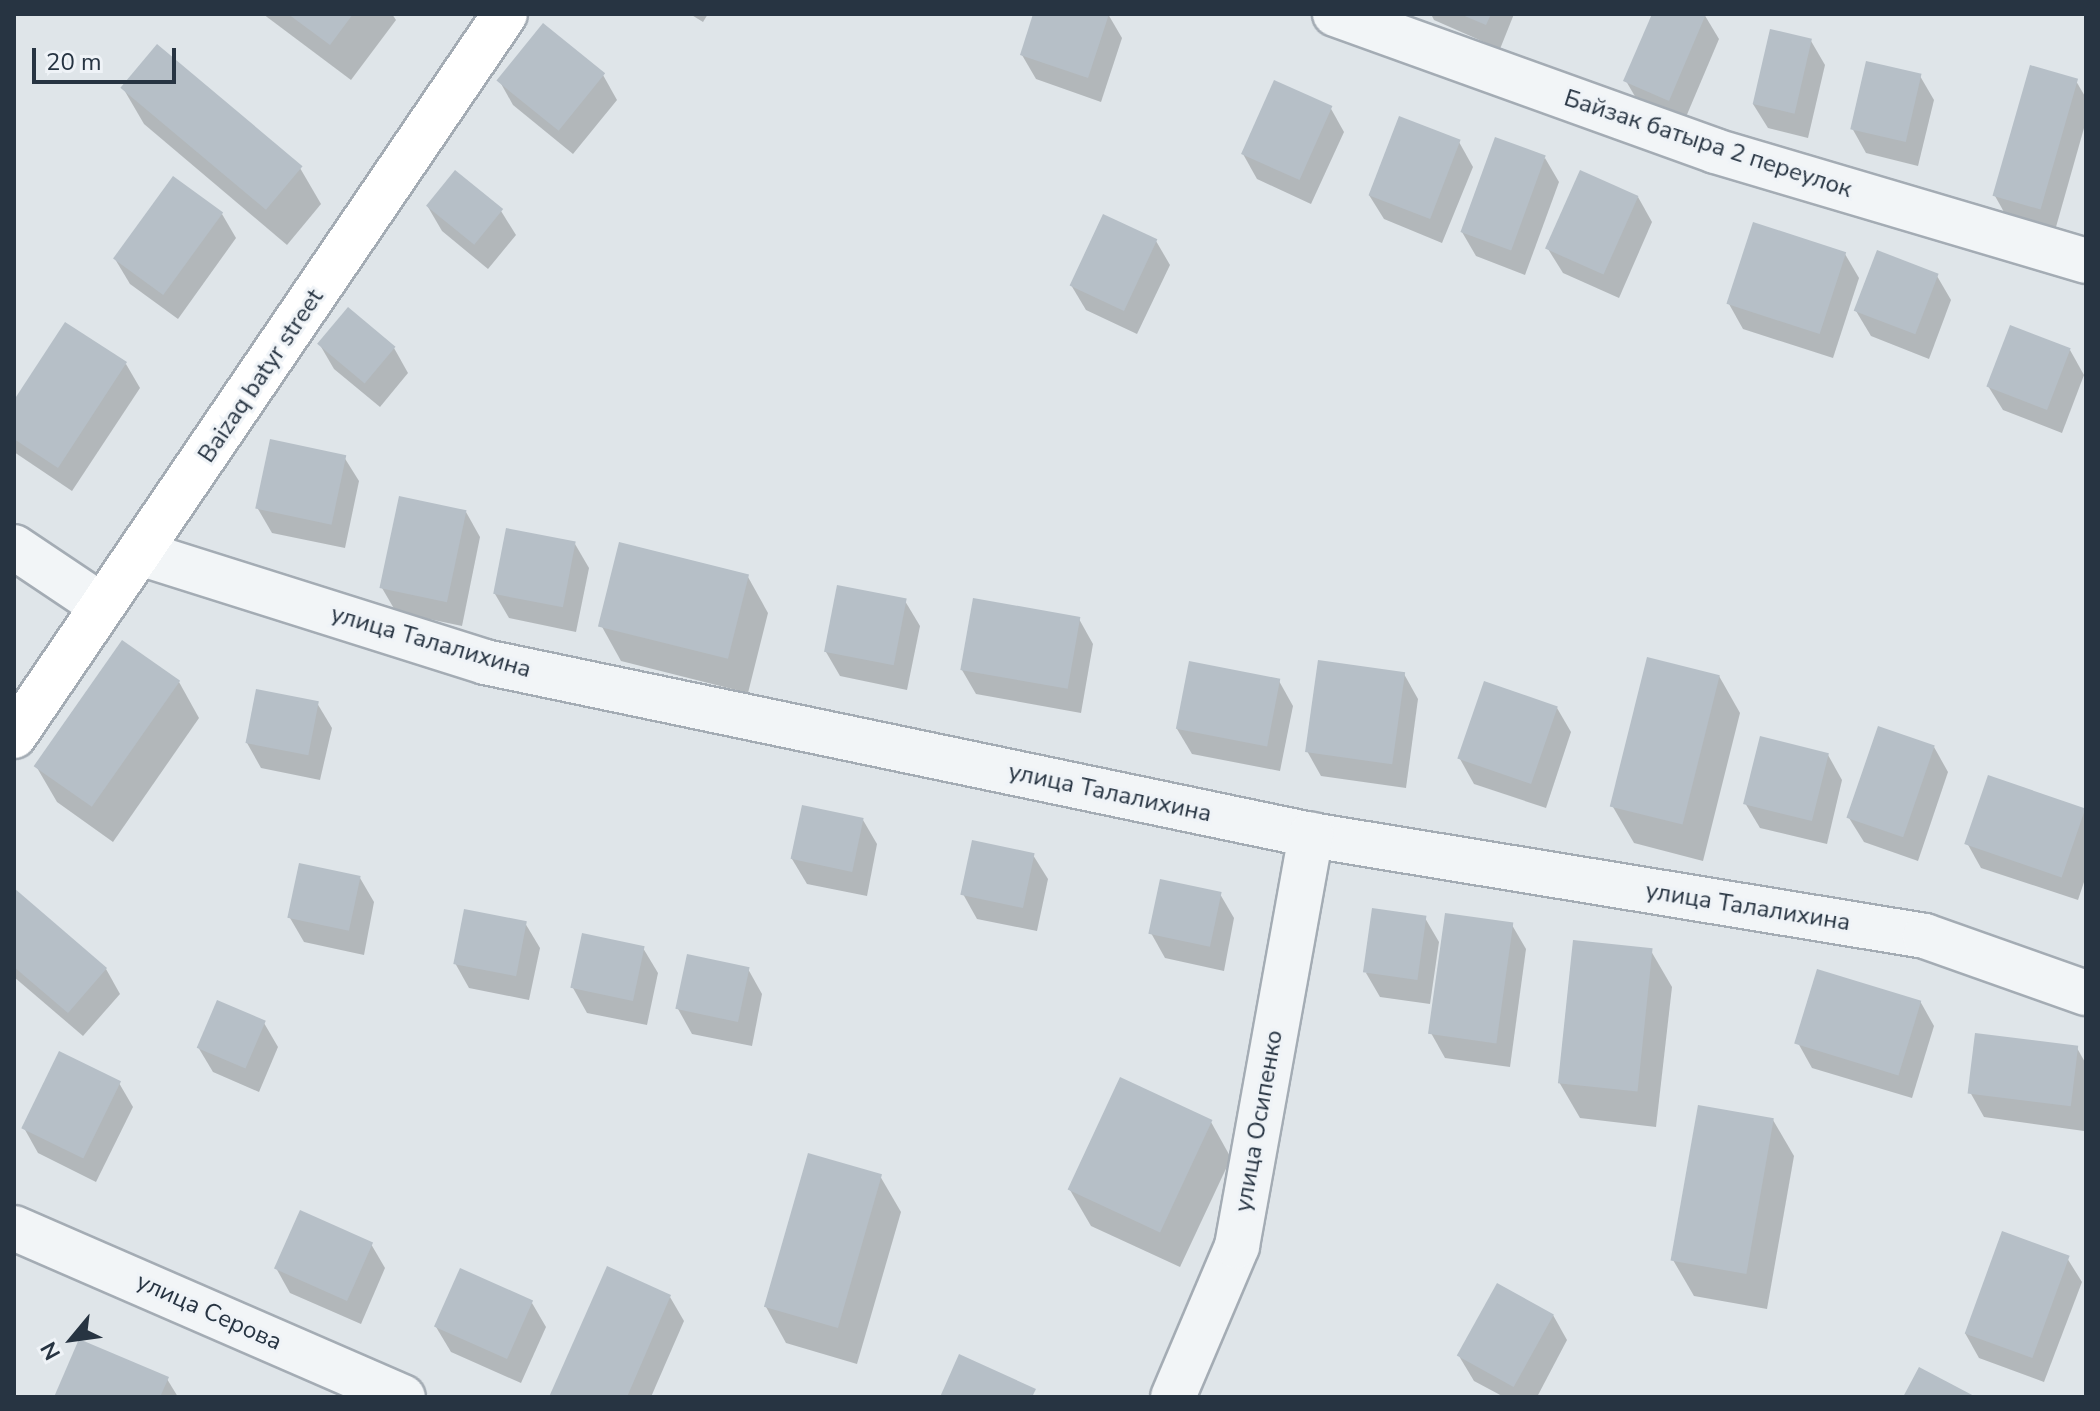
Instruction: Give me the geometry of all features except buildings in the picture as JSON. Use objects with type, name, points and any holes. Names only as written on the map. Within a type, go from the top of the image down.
[{"type":"main road","name":"Baizaq batyr street","points":[[14,736],[102,606],[143,554],[505,14]]},
{"type":"street","name":"Байзак батыра 2 переулок","points":[[1335,14],[1715,151],[2086,261]]},
{"type":"street","points":[[14,547],[102,606]]},
{"type":"street","name":"улица Талалихина","points":[[143,554],[485,662],[1311,835],[1925,936],[2086,993]]},
{"type":"street","name":"улица Осипенко","points":[[1173,1397],[1237,1246],[1311,835]]},
{"type":"street","name":"улица Серова","points":[[14,1228],[403,1397]]}]
